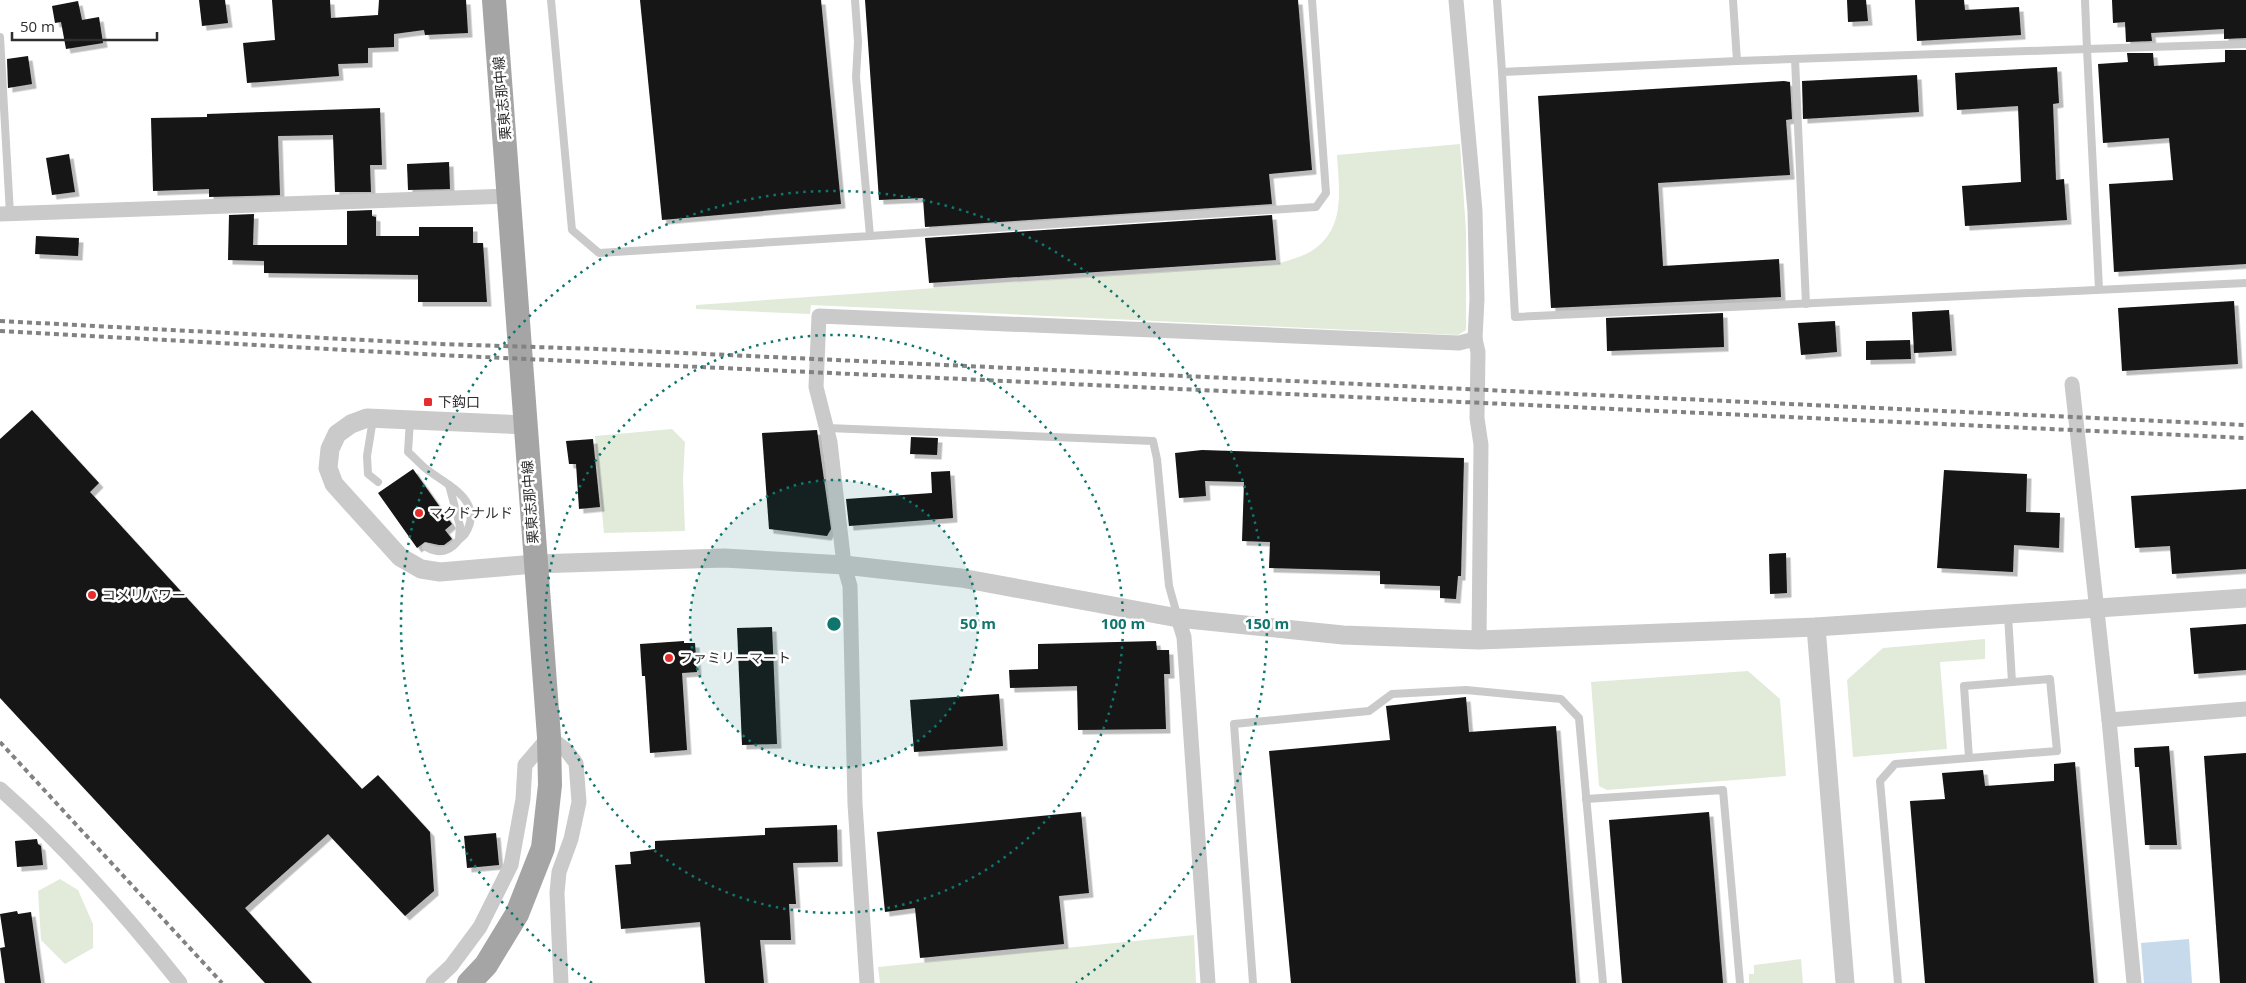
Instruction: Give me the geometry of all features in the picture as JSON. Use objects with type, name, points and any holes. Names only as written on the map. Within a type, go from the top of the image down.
[{"type":"main road","name":"栗東志那中線","points":[[469,983],[486,965],[517,914],[543,848],[550,785],[549,737],[534,564],[510,196],[494,0]]},
{"type":"street","points":[[1456,0],[1475,211],[1477,298],[1475,339],[1478,352],[1478,418],[1481,445],[1479,640]]},
{"type":"street","points":[[5,214],[510,196]]},
{"type":"street","points":[[867,983],[855,804],[850,586],[844,565],[827,428],[816,387],[819,316],[1459,343],[1475,339]]},
{"type":"street","points":[[2072,384],[2095,607],[2109,720],[2134,983]]},
{"type":"street","points":[[525,425],[373,419],[351,424],[337,434],[330,449],[328,468],[334,484],[400,556],[421,569],[440,572],[534,564],[724,558],[844,565],[961,578],[1178,618],[1343,635],[1479,640],[1816,627],[2246,598]]},
{"type":"street","points":[[1178,618],[1184,637],[1208,983]]},
{"type":"street","points":[[1816,627],[1845,983]]},
{"type":"street","points":[[2109,720],[2246,710]]},
{"type":"street","points":[[434,983],[451,966],[480,927],[511,865],[523,799],[525,765],[549,737],[566,750],[576,763],[579,802],[571,839],[559,872],[557,893],[561,983]]},
{"type":"street","points":[[0,789],[31,816],[112,904],[180,983]]},
{"type":"lane","points":[[551,0],[572,230],[598,253],[1316,207],[1326,193],[1312,0]]},
{"type":"lane","points":[[855,0],[858,42],[856,76],[870,236]]},
{"type":"lane","points":[[1498,0],[1515,318],[2246,283]]},
{"type":"lane","points":[[1733,0],[1737,62]]},
{"type":"lane","points":[[2085,0],[2099,289]]},
{"type":"lane","points":[[0,37],[5,214]]},
{"type":"lane","points":[[1502,72],[1795,59],[2246,44]]},
{"type":"lane","points":[[1795,59],[1806,304]]},
{"type":"lane","points":[[373,419],[367,456],[368,474],[378,482]]},
{"type":"lane","points":[[410,420],[408,452],[424,468],[458,491],[469,504],[471,520],[464,536],[446,551],[432,551],[426,548]]},
{"type":"lane","points":[[827,428],[1153,441],[1157,459],[1169,586],[1178,618]]},
{"type":"lane","points":[[449,485],[460,526],[459,539]]},
{"type":"lane","points":[[2008,613],[2012,682]]},
{"type":"lane","points":[[1898,983],[1880,781],[1895,764],[2057,751],[2050,679],[1964,686],[1969,758]]},
{"type":"lane","points":[[1253,983],[1234,724],[1369,711],[1392,694],[1466,690],[1561,699],[1579,718],[1602,983]]},
{"type":"lane","points":[[1586,799],[1723,790],[1740,983]]},
{"type":"green space","points":[[1460,144],[1466,231],[1466,330],[1458,335],[811,305],[810,314],[696,309],[696,305],[1277,264],[1313,250],[1324,241],[1331,231],[1338,207],[1337,155]]},
{"type":"green space","points":[[672,429],[685,442],[683,479],[685,531],[604,533],[595,436]]},
{"type":"green space","points":[[1985,639],[1985,659],[1940,662],[1947,749],[1853,757],[1847,680],[1883,648]]},
{"type":"green space","points":[[1748,671],[1780,699],[1786,776],[1607,790],[1599,786],[1591,682]]},
{"type":"green space","points":[[60,879],[78,890],[93,924],[93,948],[65,964],[41,940],[38,891]]},
{"type":"green space","points":[[1194,935],[1196,983],[880,983],[878,967]]},
{"type":"green space","points":[[1801,959],[1803,983],[1749,983],[1749,974],[1754,974],[1754,965]]},
{"type":"water","points":[[2189,939],[2192,983],[2144,983],[2141,943]]},
{"type":"building","points":[[199,0],[225,0],[228,23],[202,26]]},
{"type":"building","points":[[272,0],[330,0],[331,18],[378,15],[379,0],[466,0],[468,33],[425,35],[424,30],[394,34],[394,47],[368,48],[368,63],[338,64],[339,76],[247,83],[243,43],[275,40]]},
{"type":"building","points":[[640,0],[821,0],[841,204],[662,220]]},
{"type":"building","points":[[865,0],[1298,0],[1312,170],[1269,174],[1272,204],[925,227],[923,198],[879,200]]},
{"type":"building","points":[[1847,0],[1866,0],[1868,21],[1848,22]]},
{"type":"building","points":[[1915,0],[1964,0],[1965,10],[2019,7],[2021,35],[1917,41]]},
{"type":"building","points":[[2112,0],[2246,0],[2246,38],[2224,39],[2224,29],[2151,33],[2152,41],[2126,42],[2125,22],[2113,23]]},
{"type":"building","points":[[78,1],[82,20],[99,17],[103,43],[66,49],[61,22],[55,23],[52,6]]},
{"type":"building","points":[[2225,50],[2246,50],[2246,264],[2114,272],[2109,184],[2173,180],[2169,138],[2103,143],[2098,64],[2128,62],[2127,53],[2153,53],[2154,66],[2225,62]]},
{"type":"building","points":[[28,56],[32,84],[8,88],[7,59]]},
{"type":"building","points":[[2057,67],[2059,103],[2053,104],[2056,180],[2064,179],[2067,220],[1965,226],[1962,186],[2021,182],[2018,106],[1957,110],[1955,73]]},
{"type":"building","points":[[1917,75],[1919,112],[1803,119],[1802,81]]},
{"type":"building","points":[[1790,82],[1792,119],[1786,120],[1790,175],[1658,183],[1663,266],[1779,259],[1781,297],[1551,308],[1538,96]]},
{"type":"building","points":[[380,108],[382,165],[370,165],[371,192],[335,192],[333,135],[278,136],[280,195],[209,197],[209,189],[153,191],[151,118],[207,117],[207,114]]},
{"type":"building","points":[[69,154],[75,192],[52,195],[46,158]]},
{"type":"building","points":[[449,162],[450,189],[408,190],[407,164]]},
{"type":"building","points":[[372,210],[372,216],[376,217],[376,236],[419,236],[419,227],[473,227],[473,243],[483,243],[487,302],[418,302],[418,275],[264,273],[264,261],[228,260],[229,215],[254,214],[253,245],[347,245],[347,211]]},
{"type":"building","points":[[1272,215],[1276,260],[929,283],[925,238]]},
{"type":"building","points":[[36,236],[79,238],[78,256],[35,254]]},
{"type":"building","points":[[2234,301],[2238,364],[2122,371],[2118,308]]},
{"type":"building","points":[[1949,310],[1952,351],[1914,353],[1912,312]]},
{"type":"building","points":[[1723,313],[1724,347],[1607,351],[1606,318]]},
{"type":"building","points":[[1835,321],[1837,352],[1801,355],[1798,323]]},
{"type":"building","points":[[1910,340],[1911,359],[1866,360],[1866,341]]},
{"type":"building","name":"コメリパワー","points":[[32,410],[99,483],[90,492],[362,789],[378,775],[430,832],[434,891],[405,916],[328,834],[245,908],[312,983],[265,983],[0,698],[0,439]]},
{"type":"building","points":[[817,430],[831,529],[827,536],[769,529],[762,433]]},
{"type":"building","points":[[911,437],[938,438],[937,455],[910,454]]},
{"type":"building","points":[[593,439],[600,507],[579,509],[576,464],[569,464],[566,441]]},
{"type":"building","points":[[1202,450],[1464,458],[1461,576],[1458,576],[1456,599],[1440,598],[1440,586],[1380,584],[1380,571],[1269,568],[1270,542],[1242,541],[1244,482],[1205,481],[1206,496],[1179,498],[1175,453]]},
{"type":"building","name":"マクドナルド","points":[[413,469],[452,524],[445,530],[452,539],[444,545],[425,542],[417,548],[378,493]]},
{"type":"building","points":[[1944,470],[2027,474],[2026,512],[2060,513],[2059,548],[2014,545],[2013,572],[1937,568]]},
{"type":"building","points":[[950,471],[953,518],[849,526],[846,499],[932,493],[931,472]]},
{"type":"building","points":[[2246,489],[2246,569],[2172,574],[2170,546],[2135,548],[2131,496]]},
{"type":"building","points":[[1786,553],[1787,593],[1770,594],[1769,554]]},
{"type":"building","points":[[2246,624],[2246,670],[2194,674],[2190,628]]},
{"type":"building","points":[[772,627],[777,744],[742,745],[737,628]]},
{"type":"building","points":[[684,641],[684,643],[695,643],[697,672],[682,673],[687,750],[650,753],[645,676],[642,676],[640,644]]},
{"type":"building","points":[[1156,641],[1157,650],[1169,650],[1170,674],[1164,674],[1166,729],[1078,730],[1077,686],[1010,688],[1009,670],[1038,669],[1038,644]]},
{"type":"building","points":[[999,694],[1003,746],[914,752],[910,700]]},
{"type":"building","points":[[1466,697],[1469,732],[1556,726],[1576,983],[1291,983],[1269,751],[1390,740],[1386,706]]},
{"type":"building","points":[[2169,746],[2177,845],[2145,845],[2139,767],[2135,767],[2134,748]]},
{"type":"building","points":[[2246,753],[2246,983],[2220,983],[2204,756]]},
{"type":"building","points":[[2075,762],[2094,983],[1925,983],[1910,801],[1945,799],[1942,773],[1983,770],[1985,786],[2054,781],[2054,764]]},
{"type":"building","points":[[1081,812],[1089,893],[1059,896],[1064,944],[920,958],[915,908],[885,912],[877,832]]},
{"type":"building","points":[[1709,812],[1723,983],[1622,983],[1609,820]]},
{"type":"building","points":[[837,825],[838,862],[793,863],[796,904],[789,904],[791,940],[760,940],[764,983],[705,983],[700,922],[621,929],[615,865],[631,864],[630,852],[655,849],[655,841],[765,835],[765,828]]},
{"type":"building","points":[[496,833],[499,865],[467,868],[464,836]]},
{"type":"building","points":[[37,839],[38,844],[41,846],[43,865],[17,867],[15,841]]},
{"type":"building","points":[[17,911],[18,914],[31,912],[41,983],[5,983],[0,948],[5,947],[0,914]]},
{"type":"railway","points":[[0,321],[439,344],[598,349],[2246,425]]},
{"type":"railway","points":[[0,331],[439,355],[2246,438]]},
{"type":"railway","points":[[0,742],[222,983]]},
{"type":"place","name":"下鈎口","points":[[428,402]]},
{"type":"place","name":"マクドナルド","points":[[419,513]]},
{"type":"place","name":"コメリパワー","points":[[92,595]]},
{"type":"place","name":"ファミリーマート","points":[[669,658]]}]
